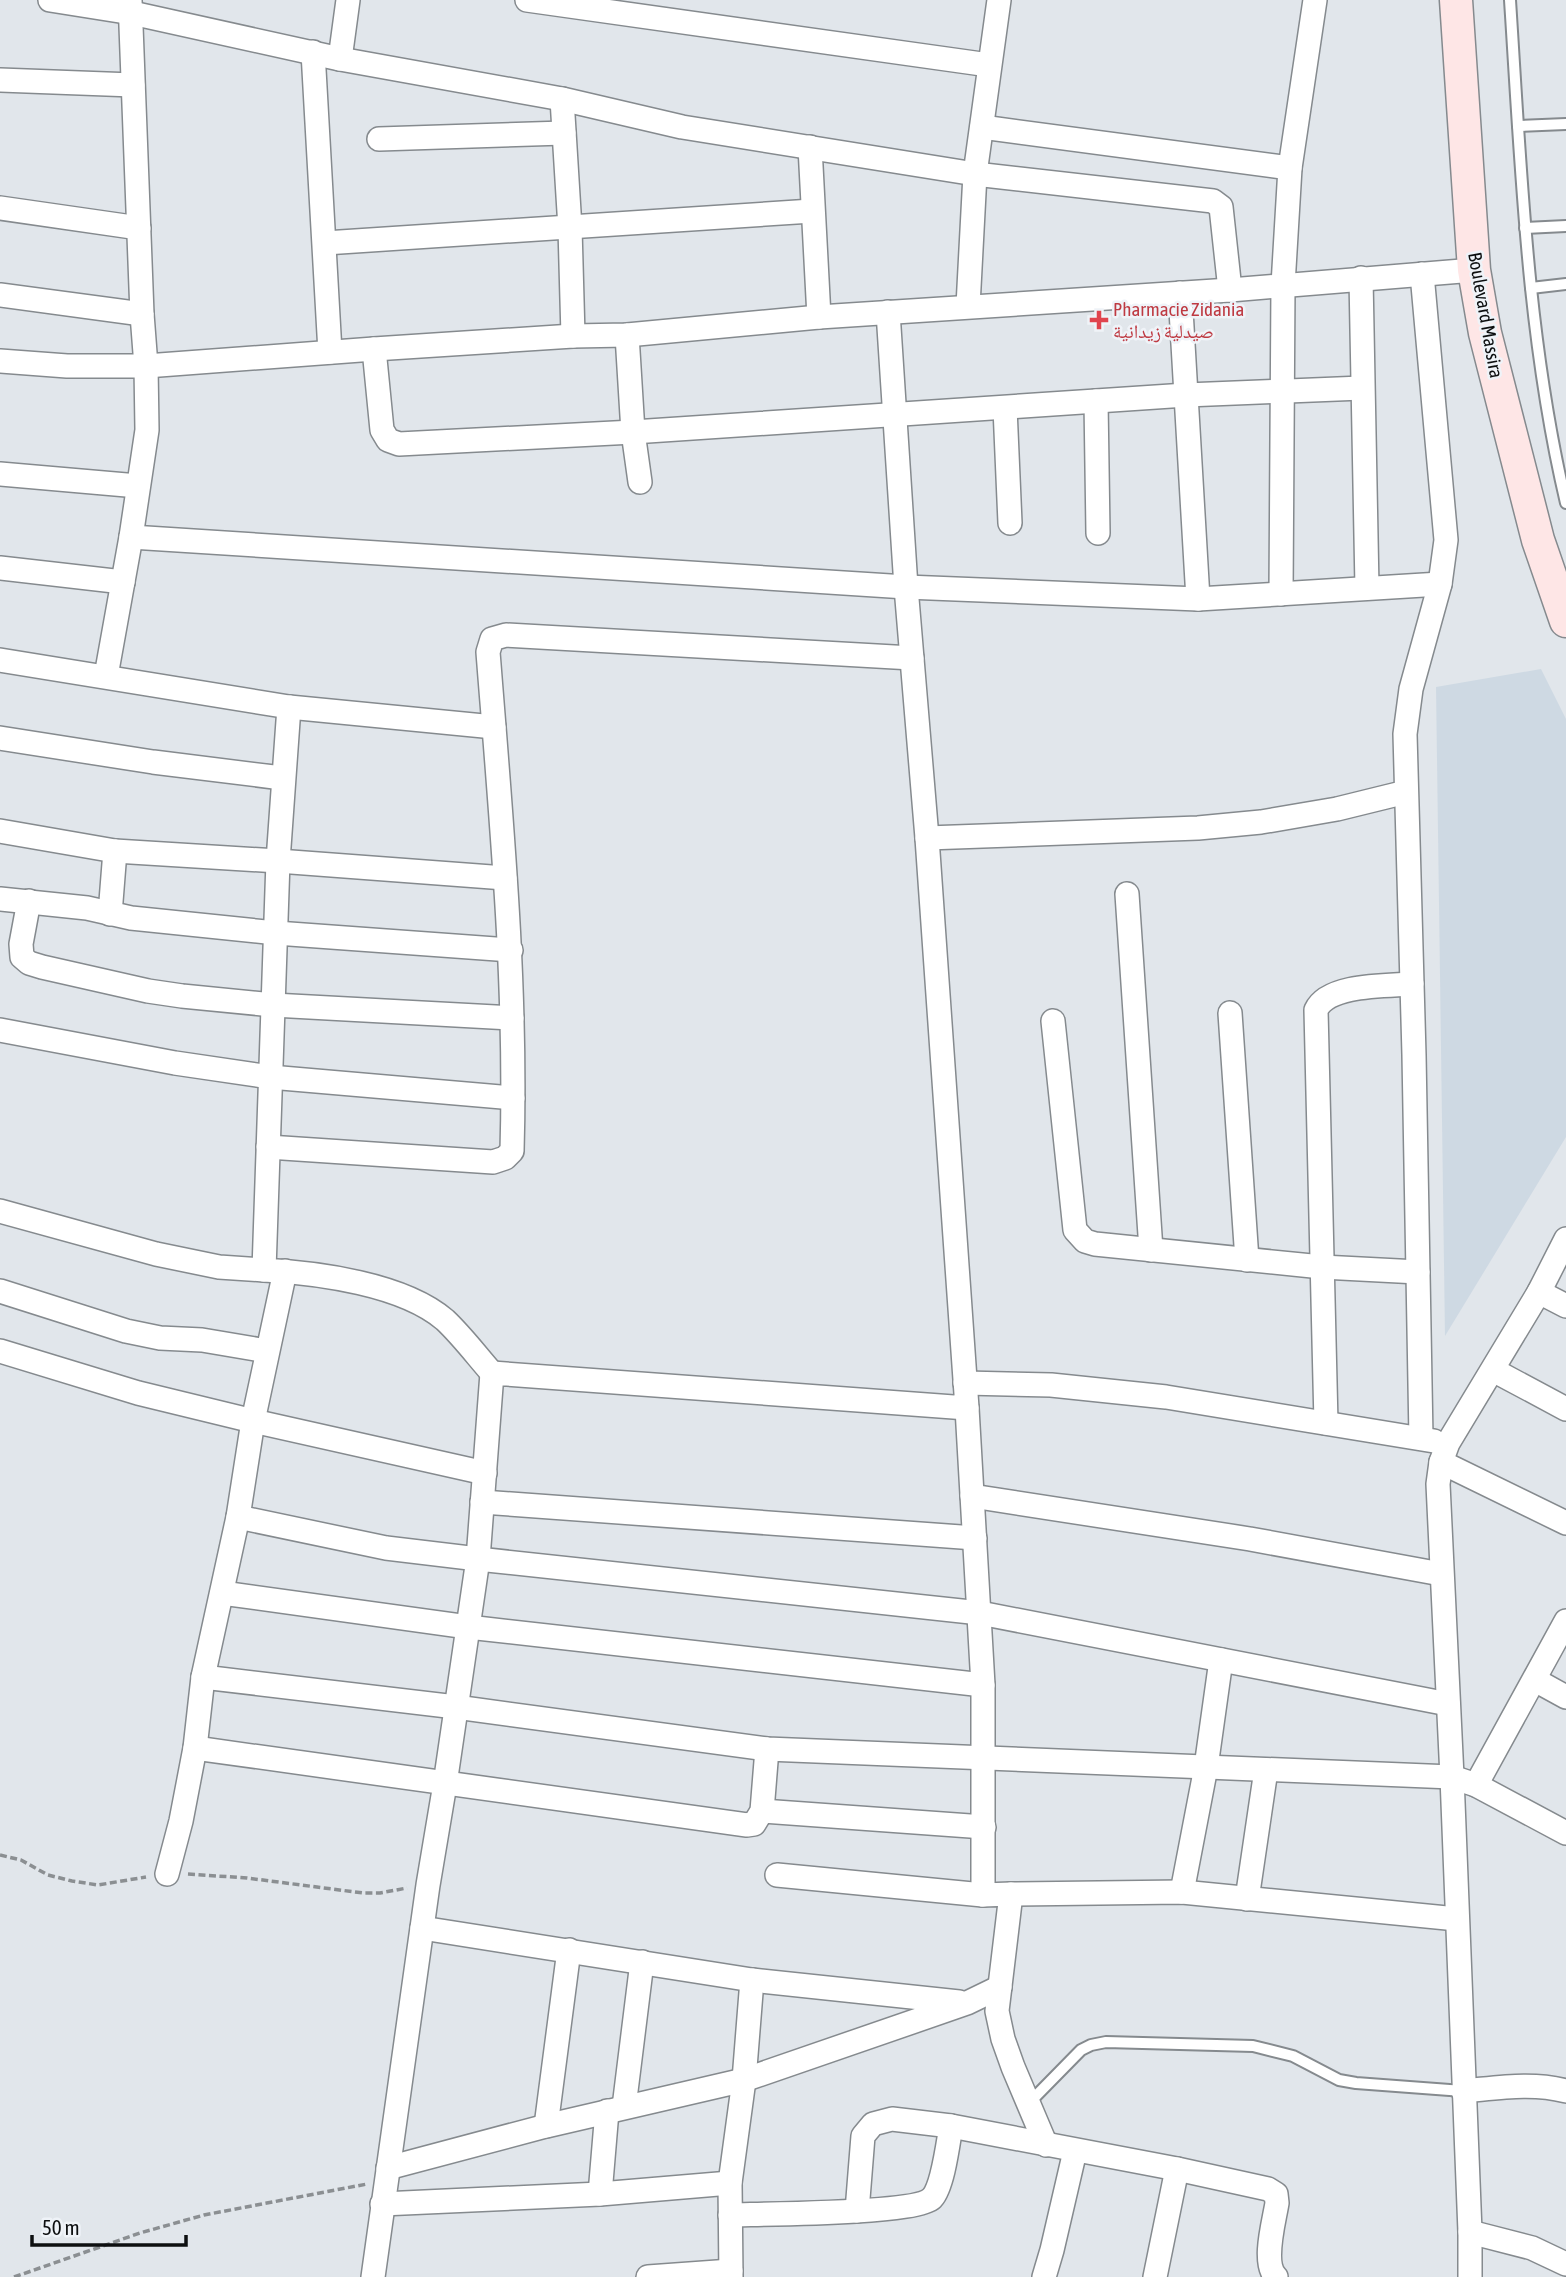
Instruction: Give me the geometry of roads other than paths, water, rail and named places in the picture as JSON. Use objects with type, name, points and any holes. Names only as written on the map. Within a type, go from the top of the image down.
[{"type":"main road","name":"Boulevard Massira","points":[[1456,0],[1475,270],[1485,333],[1538,540],[1566,621]]},
{"type":"street","points":[[50,0],[131,6],[340,59],[562,99],[682,127],[975,174],[1213,201],[1221,207],[1230,290]]},
{"type":"street","points":[[340,59],[348,0]]},
{"type":"street","points":[[527,0],[625,7],[989,65]]},
{"type":"street","points":[[968,306],[975,174],[999,0]]},
{"type":"street","points":[[1281,594],[1283,285],[1290,168],[1315,0]]},
{"type":"street","points":[[106,676],[147,430],[131,6]]},
{"type":"street","points":[[313,52],[330,352]]},
{"type":"street","points":[[0,80],[133,85]]},
{"type":"street","points":[[562,99],[573,336]]},
{"type":"street","points":[[982,127],[1290,168]]},
{"type":"street","points":[[379,139],[564,133]]},
{"type":"street","points":[[810,147],[819,317]]},
{"type":"street","points":[[0,208],[139,228]]},
{"type":"street","points":[[325,243],[812,211]]},
{"type":"street","points":[[0,361],[67,366],[146,366],[573,336],[627,335],[819,317],[1230,290],[1475,270]]},
{"type":"street","points":[[1421,1438],[1405,734],[1410,689],[1440,584],[1446,540],[1422,274]]},
{"type":"street","points":[[1361,278],[1367,588]]},
{"type":"street","points":[[1180,293],[1198,599]]},
{"type":"street","points":[[0,295],[142,314]]},
{"type":"street","points":[[888,312],[980,1613],[984,1759],[983,1895]]},
{"type":"street","points":[[627,335],[633,432],[640,482]]},
{"type":"street","points":[[374,349],[382,430],[388,440],[399,444],[633,432],[1186,395],[1362,388]]},
{"type":"street","points":[[1096,401],[1098,533]]},
{"type":"street","points":[[1006,408],[1010,523]]},
{"type":"street","points":[[0,474],[138,486]]},
{"type":"street","points":[[131,537],[906,587],[1198,599],[1440,584]]},
{"type":"street","points":[[0,568],[123,582]]},
{"type":"street","points":[[268,1147],[493,1162],[512,1152],[511,950],[488,652],[492,639],[506,635],[912,658]]},
{"type":"street","points":[[0,660],[289,707],[494,727]]},
{"type":"street","points":[[167,1874],[181,1821],[195,1748],[203,1677],[238,1517],[267,1351],[274,1270],[268,1147],[270,1077],[282,778],[289,707]]},
{"type":"street","points":[[0,738],[153,762],[282,778]]},
{"type":"street","points":[[927,838],[1198,828],[1261,822],[1337,809],[1406,792]]},
{"type":"street","points":[[0,831],[115,851],[278,860],[505,878]]},
{"type":"street","points":[[110,914],[115,851]]},
{"type":"street","points":[[1127,894],[1151,1250]]},
{"type":"street","points":[[0,898],[87,908],[131,918],[276,933],[511,950]]},
{"type":"street","points":[[29,901],[21,944],[22,957],[29,963],[148,991],[273,1005],[512,1018]]},
{"type":"street","points":[[1326,1423],[1316,1010],[1319,1002],[1341,991],[1412,984]]},
{"type":"street","points":[[1230,1013],[1247,1260]]},
{"type":"street","points":[[1053,1021],[1074,1230],[1085,1241],[1322,1267],[1418,1272]]},
{"type":"street","points":[[0,1030],[175,1063],[270,1077],[513,1098]]},
{"type":"street","points":[[0,1211],[156,1254],[219,1268],[274,1270],[356,1282],[399,1293],[444,1319],[492,1373],[967,1408]]},
{"type":"street","points":[[1469,2277],[1470,2232],[1458,1919],[1438,1484],[1445,1453],[1539,1292],[1566,1238]]},
{"type":"street","points":[[0,1291],[126,1331],[160,1338],[202,1340],[267,1351]]},
{"type":"street","points":[[1539,1292],[1566,1306]]},
{"type":"street","points":[[0,1351],[138,1393],[485,1473]]},
{"type":"street","points":[[1493,1370],[1566,1409]]},
{"type":"street","points":[[373,2277],[428,1885],[446,1784],[478,1559],[492,1373]]},
{"type":"street","points":[[965,1383],[1051,1385],[1166,1397],[1421,1438],[1566,1523]]},
{"type":"street","points":[[972,1496],[1250,1539],[1441,1574]]},
{"type":"street","points":[[482,1502],[975,1538]]},
{"type":"street","points":[[238,1517],[386,1548],[980,1613],[1448,1704]]},
{"type":"street","points":[[222,1593],[468,1627],[983,1685]]},
{"type":"street","points":[[1476,1785],[1566,1621]]},
{"type":"street","points":[[1182,1892],[1206,1767],[1221,1660]]},
{"type":"street","points":[[203,1677],[456,1707],[767,1749],[1452,1777],[1476,1785],[1566,1833]]},
{"type":"street","points":[[1535,1680],[1566,1697]]},
{"type":"street","points":[[195,1748],[747,1825],[754,1824],[762,1811],[767,1749]]},
{"type":"street","points":[[1247,1899],[1266,1770]]},
{"type":"street","points":[[762,1811],[984,1827]]},
{"type":"street","points":[[777,1875],[983,1895],[1182,1892],[1458,1919]]},
{"type":"street","points":[[1011,1894],[998,2011],[1003,2039],[1046,2145]]},
{"type":"street","points":[[422,1927],[752,1980],[967,2003]]},
{"type":"street","points":[[546,2126],[569,1950]]},
{"type":"street","points":[[600,2194],[642,1962]]},
{"type":"street","points":[[648,2277],[731,2274],[730,2183],[744,2080],[752,1980]]},
{"type":"street","points":[[387,2174],[546,2126],[744,2080],[967,2003],[1000,1987]]},
{"type":"street","points":[[1463,2091],[1528,2085],[1566,2091]]},
{"type":"street","points":[[858,2211],[863,2136],[873,2124],[892,2119],[951,2126],[1268,2189],[1276,2194],[1277,2203],[1268,2260],[1271,2272],[1276,2277]]},
{"type":"street","points":[[730,2215],[858,2211],[916,2205],[931,2199],[938,2188],[951,2126]]},
{"type":"street","points":[[1044,2277],[1075,2151]]},
{"type":"street","points":[[1155,2277],[1177,2169]]},
{"type":"street","points":[[382,2204],[600,2194],[730,2183]]},
{"type":"street","points":[[1470,2232],[1532,2248],[1566,2264]]},
{"type":"lane","points":[[1510,0],[1531,288],[1556,460],[1566,503]]},
{"type":"lane","points":[[1518,126],[1566,124]]},
{"type":"lane","points":[[1525,228],[1566,226]]},
{"type":"lane","points":[[1531,288],[1566,284]]},
{"type":"lane","points":[[1028,2104],[1081,2050],[1106,2042],[1253,2046],[1293,2056],[1339,2080],[1463,2091]]},
{"type":"place","name":"Pharmacie Zidania صيدلية زيدانية","points":[[1099,320]]}]
